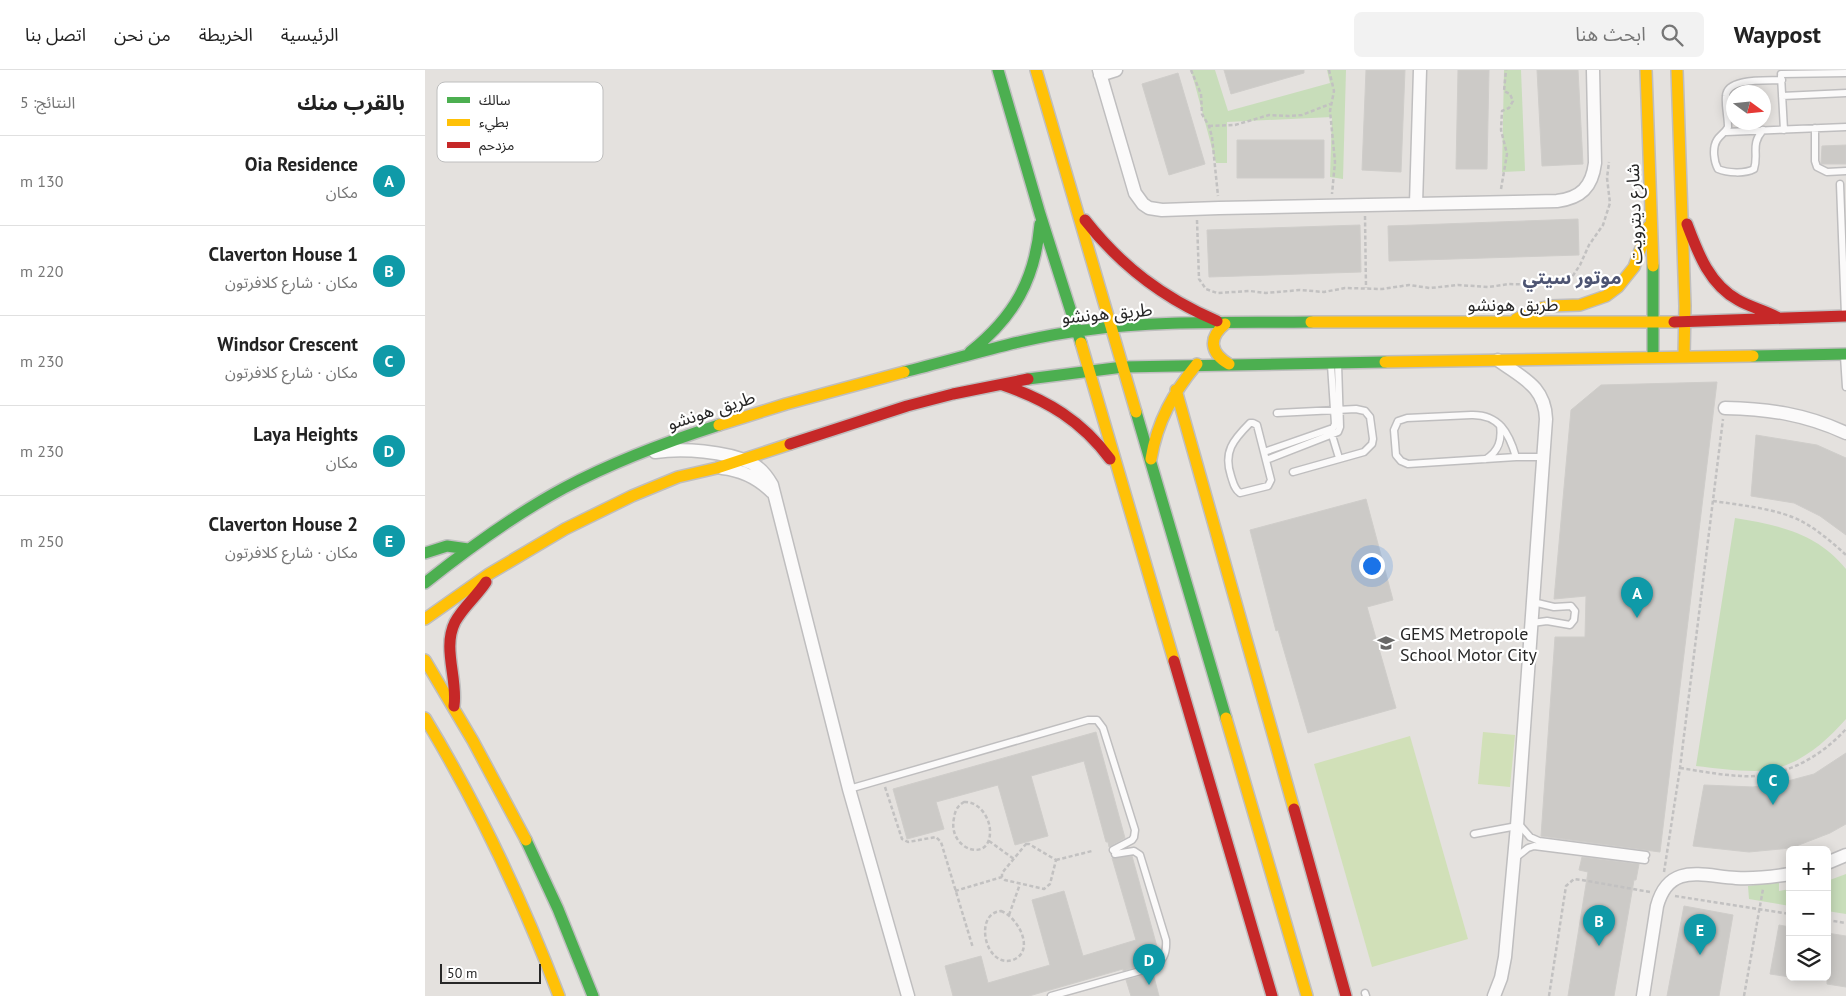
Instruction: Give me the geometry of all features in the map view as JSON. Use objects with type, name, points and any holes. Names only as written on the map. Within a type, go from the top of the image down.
[{"type":"street","points":[[998,70],[1040,214],[1077,331],[1272,996]]},
{"type":"street","points":[[1037,70],[1307,996]]},
{"type":"street","points":[[1117,70],[1100,72],[1135,193],[1149,208],[1155,210],[1569,200],[1588,186],[1593,175],[1595,163],[1593,70]]},
{"type":"street","points":[[1415,204],[1420,70]]},
{"type":"street","name":"شارع ديترويت","points":[[1646,70],[1652,216],[1653,357]]},
{"type":"street","points":[[1679,72],[1684,356]]},
{"type":"street","points":[[1078,210],[1107,247],[1141,279],[1181,305],[1225,324],[1215,332],[1212,345],[1218,357],[1229,364]]},
{"type":"street","points":[[1682,212],[1705,268],[1720,287],[1737,300],[1762,309],[1779,318]]},
{"type":"street","points":[[962,357],[980,345],[996,330],[1021,296],[1036,256],[1040,235],[1040,214]]},
{"type":"street","points":[[1513,321],[1537,309],[1594,302],[1618,287],[1634,267],[1652,216]]},
{"type":"street","name":"طريق هونشو","points":[[425,583],[468,549],[513,518],[584,478],[638,454],[739,418],[1013,343],[1077,331],[1111,327],[1513,321],[1684,322],[1845,316]]},
{"type":"street","points":[[425,619],[489,574],[541,542],[598,511],[670,480],[717,468],[907,406],[1000,384],[1123,366],[1845,354]]},
{"type":"street","points":[[1494,996],[1501,978],[1505,958],[1517,824],[1547,419],[1543,397],[1537,388],[1498,360]]},
{"type":"street","points":[[1151,465],[1152,449],[1161,418],[1176,390],[1197,364]]},
{"type":"street","points":[[1000,384],[1032,394],[1068,414],[1098,442],[1117,469]]},
{"type":"street","points":[[1176,390],[1346,996]]},
{"type":"street","points":[[1725,408],[1759,409],[1793,414],[1825,423],[1846,433]]},
{"type":"street","points":[[638,454],[679,450],[721,455],[751,463],[760,469],[770,481],[776,495],[849,789],[908,996]]},
{"type":"street","points":[[717,468],[743,472],[766,486],[776,495]]},
{"type":"street","points":[[425,553],[442,546],[453,545],[468,549]]},
{"type":"street","points":[[454,706],[457,690],[450,648],[453,629],[463,609],[483,588],[489,574]]},
{"type":"street","points":[[425,660],[454,706],[507,801],[539,864],[593,996]]},
{"type":"street","points":[[425,718],[440,742],[507,869],[559,996]]},
{"type":"street","points":[[425,736],[440,742]]},
{"type":"street","points":[[1831,861],[1846,855]]},
{"type":"street","points":[[1643,996],[1660,894],[1673,880],[1690,874],[1737,878],[1765,878],[1786,875]]},
{"type":"lane","points":[[1763,130],[1755,143],[1755,166],[1749,172],[1724,172],[1718,170],[1715,163],[1714,147],[1717,140],[1726,132],[1728,122],[1726,95],[1731,85],[1781,75],[1846,72]]},
{"type":"lane","points":[[1781,75],[1784,130]]},
{"type":"lane","points":[[1782,96],[1846,92]]},
{"type":"lane","points":[[1771,130],[1846,127]]},
{"type":"lane","points":[[1815,128],[1815,161],[1817,167],[1827,172],[1846,171]]},
{"type":"lane","points":[[1726,132],[1763,130]]},
{"type":"lane","points":[[1840,184],[1845,316]]},
{"type":"lane","points":[[1845,354],[1846,387]]},
{"type":"lane","points":[[1266,460],[1338,432],[1340,429],[1334,363]]},
{"type":"lane","points":[[1264,452],[1332,429],[1335,424],[1337,409]]},
{"type":"lane","points":[[1277,413],[1360,409],[1368,413],[1370,417],[1373,439],[1372,444],[1364,452],[1293,472]]},
{"type":"lane","points":[[1516,457],[1510,441],[1500,425],[1490,417],[1479,414],[1402,419],[1395,425],[1396,455],[1404,463],[1544,457]]},
{"type":"lane","points":[[1250,424],[1257,425],[1264,452],[1271,480],[1270,484],[1247,492],[1237,491],[1228,465],[1227,456],[1250,424]]},
{"type":"lane","points":[[1485,460],[1499,446],[1500,425]]},
{"type":"lane","points":[[1333,435],[1339,458]]},
{"type":"lane","points":[[1532,623],[1547,620],[1570,625],[1574,620],[1575,611],[1571,606],[1554,606],[1533,602]]},
{"type":"lane","points":[[849,789],[1088,720],[1097,720],[1103,728],[1135,830],[1132,840],[1114,852],[1134,851],[1140,855],[1167,948],[1159,964],[1151,968],[1051,996]]},
{"type":"lane","points":[[1474,834],[1517,824],[1530,837],[1539,841],[1646,858],[1534,846],[1528,848],[1514,859]]},
{"type":"path","points":[[1191,70],[1201,94],[1202,114],[1212,136],[1219,208]]},
{"type":"path","points":[[1329,70],[1334,91],[1331,104],[1335,162],[1332,187],[1333,206]]},
{"type":"path","points":[[1497,201],[1497,189],[1502,189],[1502,176],[1506,161],[1501,130],[1503,111],[1509,108],[1513,101],[1510,94],[1504,91],[1506,70]]},
{"type":"path","points":[[1209,126],[1235,125],[1269,115],[1302,115],[1331,104]]},
{"type":"path","points":[[1197,209],[1198,274],[1202,284],[1212,292],[1249,291],[1266,293],[1300,290],[1324,292],[1345,288],[1382,289],[1409,286],[1430,288],[1457,284],[1489,287],[1509,284],[1540,285],[1565,280],[1576,272],[1589,245],[1607,218],[1610,203],[1607,178],[1609,162]]},
{"type":"path","points":[[1357,216],[1365,216],[1366,288]]},
{"type":"path","points":[[1660,894],[1680,768],[1725,408]]},
{"type":"path","points":[[1713,501],[1752,507],[1802,521],[1825,536],[1846,555]]},
{"type":"path","points":[[1680,768],[1742,776],[1761,776],[1779,772],[1807,761],[1827,747],[1846,729]]},
{"type":"path","points":[[882,780],[900,836],[908,842],[938,838],[941,842],[973,948]]},
{"type":"path","points":[[964,802],[973,804],[982,811],[990,827],[989,841],[983,848],[972,850],[966,848],[957,839],[953,824],[956,809],[960,804],[964,802]]},
{"type":"path","points":[[989,841],[1014,859]]},
{"type":"path","points":[[1002,877],[1003,873],[1028,843],[1056,860]]},
{"type":"path","points":[[1056,860],[1092,851]]},
{"type":"path","points":[[1002,877],[1005,880],[1041,890],[1047,888],[1050,884],[1056,860]]},
{"type":"path","points":[[955,891],[1002,877]]},
{"type":"path","points":[[1743,996],[1765,878]]},
{"type":"path","points":[[1549,996],[1566,886],[1573,879],[1786,913]]},
{"type":"path","points":[[1009,915],[1020,884]]},
{"type":"path","points":[[1001,911],[1009,915],[1021,931],[1023,949],[1016,958],[1004,960],[993,954],[989,949],[985,934],[989,918],[993,914],[1001,911]]},
{"type":"path","points":[[1831,921],[1846,923]]},
{"type":"green space","points":[[1191,70],[1215,70],[1228,111],[1330,83],[1327,70],[1346,70],[1343,179],[1330,177],[1332,117],[1227,122],[1227,163],[1216,163]]},
{"type":"green space","points":[[1504,70],[1521,70],[1525,171],[1502,172]]},
{"type":"green space","points":[[1735,518],[1766,524],[1796,533],[1822,547],[1846,569],[1846,719],[1827,739],[1806,755],[1794,762],[1768,770],[1754,771],[1696,766]]},
{"type":"green space","points":[[1483,732],[1515,735],[1510,787],[1478,784]]},
{"type":"green space","points":[[1410,736],[1468,939],[1372,967],[1314,764]]},
{"type":"green space","points":[[1846,874],[1846,914],[1831,912],[1831,880]]},
{"type":"green space","points":[[1779,882],[1779,891],[1786,890],[1786,905],[1749,899],[1748,886]]},
{"type":"building","points":[[1224,70],[1304,70],[1304,73],[1231,94]]},
{"type":"building","points":[[1366,70],[1405,70],[1401,172],[1362,170]]},
{"type":"building","points":[[1458,70],[1489,70],[1487,169],[1456,169]]},
{"type":"building","points":[[1537,70],[1578,70],[1583,164],[1542,166]]},
{"type":"building","points":[[1178,73],[1205,164],[1169,175],[1142,84]]},
{"type":"building","points":[[1237,140],[1324,140],[1324,178],[1237,178]]},
{"type":"building","points":[[1846,145],[1846,164],[1821,164],[1822,146]]},
{"type":"building","points":[[1578,219],[1579,255],[1389,261],[1388,226]]},
{"type":"building","points":[[1360,225],[1361,272],[1209,277],[1207,230]]},
{"type":"building","points":[[1717,382],[1660,852],[1541,836],[1555,637],[1585,637],[1586,596],[1554,599],[1571,410],[1601,385]]},
{"type":"building","points":[[1756,435],[1817,445],[1846,458],[1846,535],[1820,516],[1794,503],[1751,496]]},
{"type":"building","points":[[1366,499],[1393,600],[1367,607],[1396,708],[1308,733],[1278,630],[1276,631],[1250,530]]},
{"type":"building","points":[[1096,732],[1125,838],[1109,847],[1108,842],[1106,842],[1084,761],[1031,776],[1048,836],[1015,845],[998,785],[936,802],[944,829],[907,839],[893,789]]},
{"type":"building","points":[[1846,753],[1846,824],[1830,833],[1796,846],[1786,846],[1786,848],[1749,852],[1693,846],[1704,785],[1753,787],[1784,782],[1814,774]]},
{"type":"building","points":[[1132,856],[1159,954],[1155,959],[1149,961],[1149,963],[1123,971],[1123,969],[1029,996],[953,996],[945,966],[981,956],[988,983],[1050,965],[1032,900],[1064,891],[1083,956],[1136,940],[1112,858]]},
{"type":"building","points":[[1582,857],[1639,864],[1636,880],[1634,880],[1614,996],[1568,996],[1588,872],[1579,870]]},
{"type":"building","points":[[1684,906],[1733,915],[1719,996],[1667,996]]},
{"type":"building","points":[[1779,925],[1786,926],[1786,976],[1770,974]]},
{"type":"building","points":[[1831,934],[1846,936],[1846,987],[1827,984],[1827,981],[1831,981]]},
{"type":"building","points":[[1153,973],[1159,996],[1131,996],[1126,980]]},
{"type":"traffic: fast","points":[[998,70],[1040,214],[1081,343]]},
{"type":"traffic: fast","points":[[970,352],[999,325],[1020,296],[1033,263],[1040,224]]},
{"type":"traffic: fast","points":[[1653,266],[1653,357]]},
{"type":"traffic: fast","points":[[904,372],[1017,342],[1086,330],[1171,323],[1311,322]]},
{"type":"traffic: fast","points":[[1753,356],[1846,354]]},
{"type":"traffic: fast","points":[[1028,379],[1123,367],[1385,362]]},
{"type":"traffic: fast","points":[[1136,412],[1226,718]]},
{"type":"traffic: fast","points":[[425,583],[492,532],[564,488],[640,453],[719,425]]},
{"type":"traffic: fast","points":[[425,553],[447,546],[468,549]]},
{"type":"traffic: fast","points":[[526,840],[558,909],[593,996]]},
{"type":"traffic: slow","points":[[1036,70],[1136,412]]},
{"type":"traffic: slow","points":[[1646,70],[1653,266]]},
{"type":"traffic: slow","points":[[1677,70],[1685,306],[1684,356]]},
{"type":"traffic: slow","points":[[1516,319],[1537,309],[1551,306],[1580,305],[1606,296],[1618,287],[1634,267],[1649,226]]},
{"type":"traffic: slow","points":[[1311,322],[1674,322]]},
{"type":"traffic: slow","points":[[1225,324],[1216,335],[1213,345],[1218,355],[1229,364]]},
{"type":"traffic: slow","points":[[1081,343],[1174,661]]},
{"type":"traffic: slow","points":[[1385,362],[1753,356]]},
{"type":"traffic: slow","points":[[1151,459],[1157,433],[1167,408],[1197,364]]},
{"type":"traffic: slow","points":[[719,425],[786,404],[904,372]]},
{"type":"traffic: slow","points":[[1176,390],[1294,809]]},
{"type":"traffic: slow","points":[[425,619],[489,574],[565,529],[632,496],[678,477],[717,468],[790,444]]},
{"type":"traffic: slow","points":[[425,660],[473,741],[526,840]]},
{"type":"traffic: slow","points":[[425,718],[464,785],[515,889],[559,996]]},
{"type":"traffic: slow","points":[[1226,718],[1307,996]]},
{"type":"traffic: jam","points":[[1085,220],[1113,252],[1144,279],[1179,302],[1217,321]]},
{"type":"traffic: jam","points":[[1687,224],[1700,257],[1719,285],[1747,305],[1777,317]]},
{"type":"traffic: jam","points":[[1674,322],[1846,316]]},
{"type":"traffic: jam","points":[[790,444],[907,406],[953,394],[1028,379]]},
{"type":"traffic: jam","points":[[1003,385],[1063,413],[1088,434],[1110,459]]},
{"type":"traffic: jam","points":[[454,706],[455,696],[450,653],[451,632],[458,617],[486,582]]},
{"type":"traffic: jam","points":[[1174,661],[1272,996]]},
{"type":"traffic: jam","points":[[1294,809],[1346,996]]},
{"type":"place","name":"Oia Residence","points":[[1637,618]]},
{"type":"place","name":"GEMS Metropole School Motor City","points":[[1386,643]]},
{"type":"place","name":"Windsor Crescent","points":[[1773,805]]},
{"type":"place","name":"Claverton House 1","points":[[1599,946]]},
{"type":"place","name":"Claverton House 2","points":[[1700,955]]},
{"type":"place","name":"Laya Heights","points":[[1149,985]]},
{"type":"district","name":"موتور سيتي","points":[[1572,277]]}]
